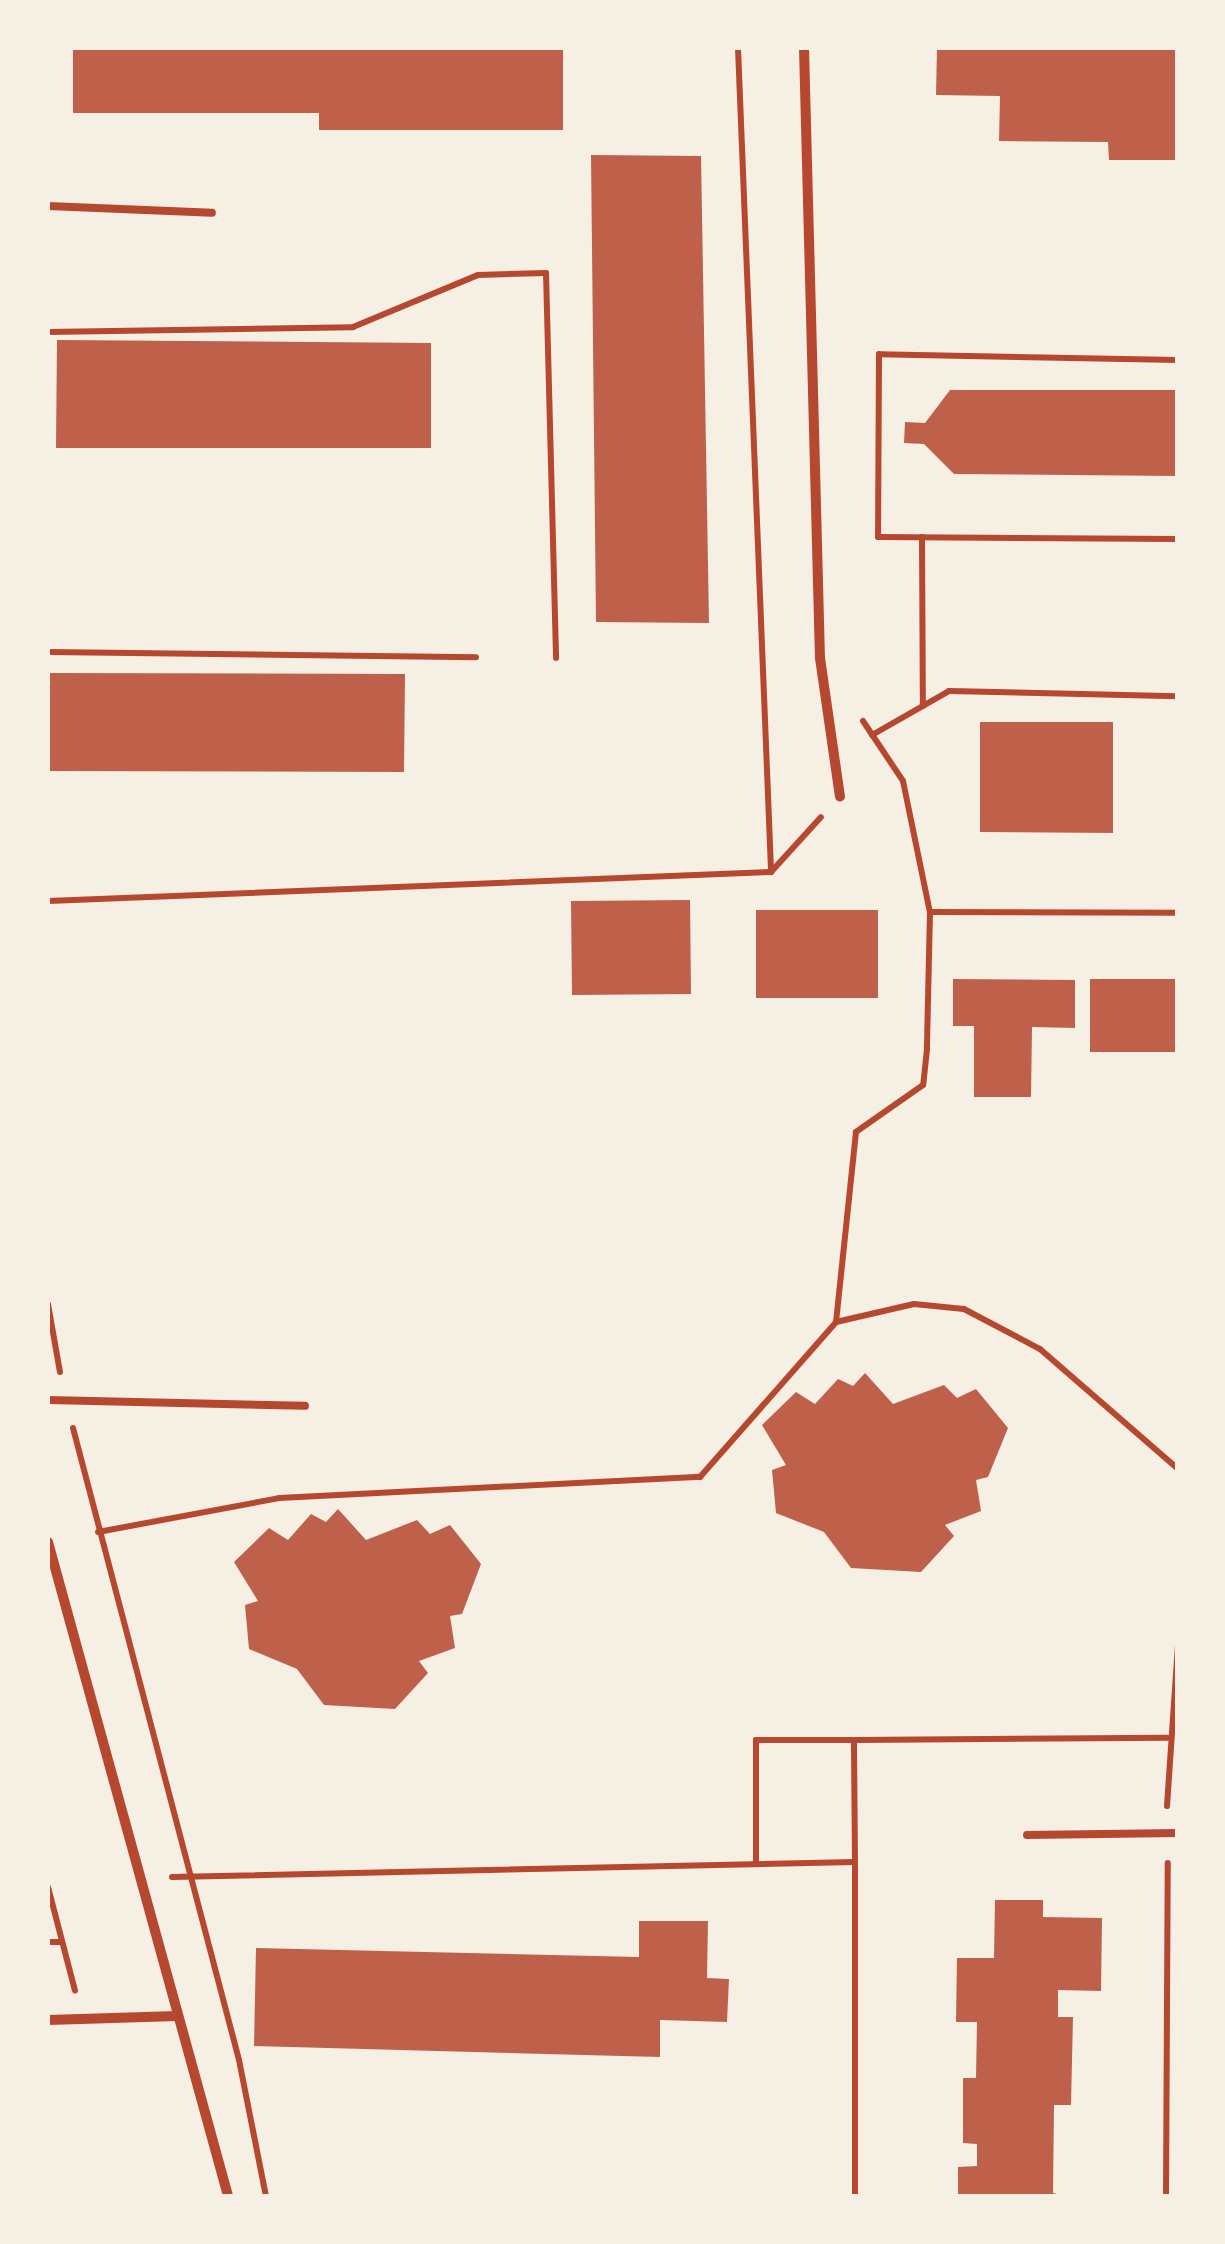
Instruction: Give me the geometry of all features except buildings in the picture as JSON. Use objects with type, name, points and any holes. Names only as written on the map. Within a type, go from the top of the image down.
[{"type":"street","points":[[804,48],[820,658],[840,796]]},
{"type":"street","points":[[48,1542],[228,2196]]},
{"type":"street","points":[[48,2020],[177,2016]]},
{"type":"lane","points":[[48,206],[212,213]]},
{"type":"lane","points":[[48,1400],[305,1406]]},
{"type":"lane","points":[[1027,1835],[1172,1833]]},
{"type":"path","points":[[738,48],[771,872]]},
{"type":"path","points":[[48,332],[353,327],[478,275],[546,274],[556,658]]},
{"type":"path","points":[[1178,360],[879,354],[878,537],[1178,539]]},
{"type":"path","points":[[922,537],[923,706]]},
{"type":"path","points":[[48,652],[476,657]]},
{"type":"path","points":[[872,735],[949,691],[1178,696]]},
{"type":"path","points":[[98,1532],[279,1498],[700,1478],[836,1322],[856,1132],[923,1085],[930,912],[902,780],[851,704]]},
{"type":"path","points":[[48,902],[771,872],[840,796]]},
{"type":"path","points":[[930,912],[1178,913]]},
{"type":"path","points":[[48,1304],[98,1532],[266,2196]]},
{"type":"path","points":[[836,1322],[914,1304],[964,1309],[1040,1349],[1178,1469]]},
{"type":"path","points":[[1166,2196],[1172,1833],[1167,1738],[1178,1643]]},
{"type":"path","points":[[756,1862],[756,1740],[1167,1738]]},
{"type":"path","points":[[854,1740],[855,2196]]},
{"type":"path","points":[[138,1877],[855,1862]]},
{"type":"path","points":[[48,1888],[82,2017]]},
{"type":"path","points":[[48,1942],[61,1942]]}]
